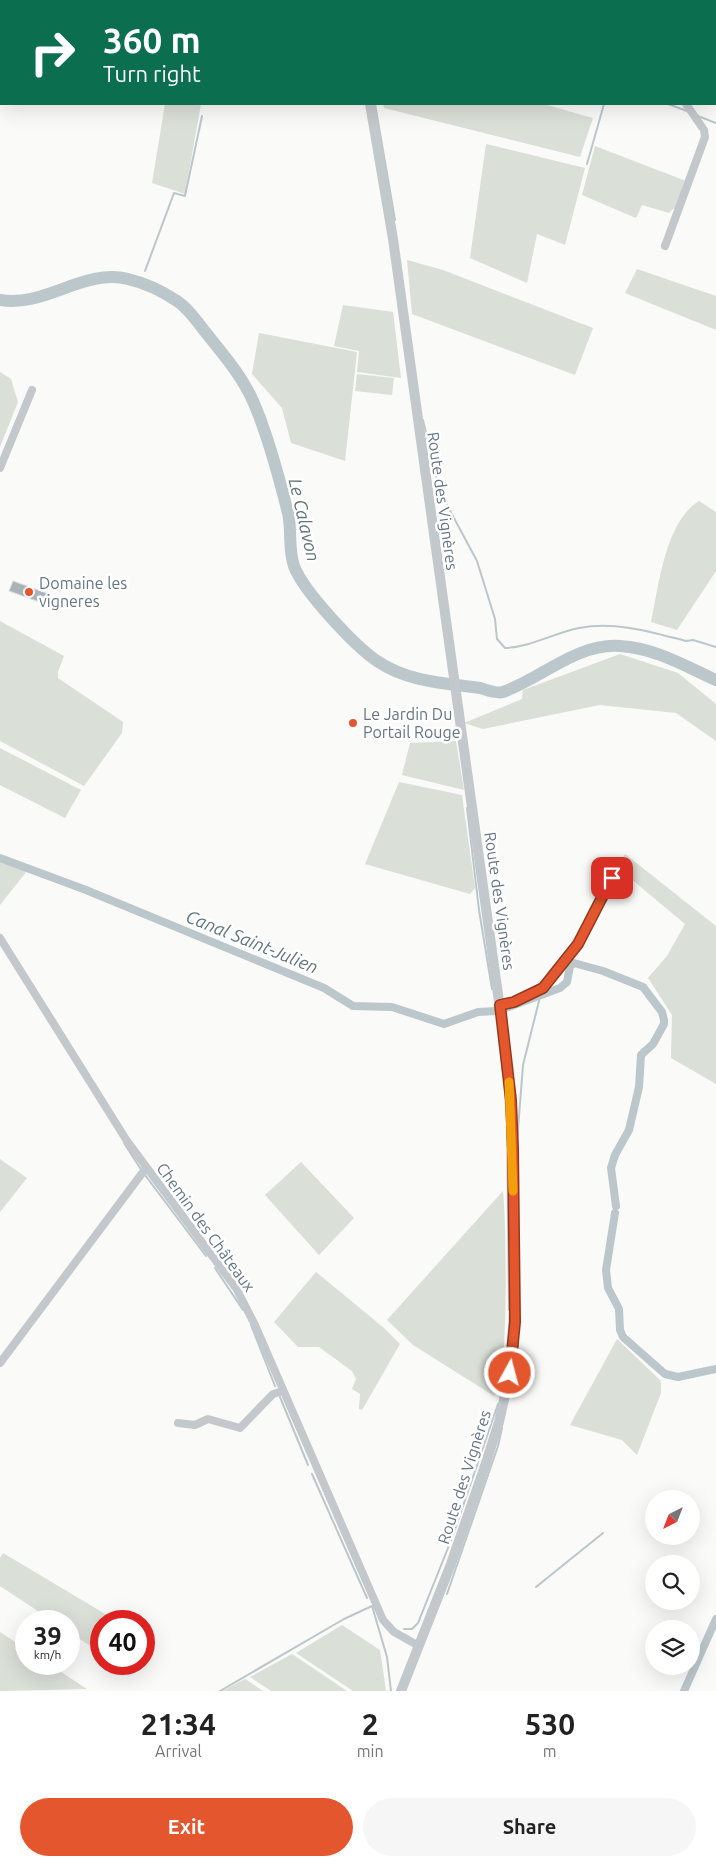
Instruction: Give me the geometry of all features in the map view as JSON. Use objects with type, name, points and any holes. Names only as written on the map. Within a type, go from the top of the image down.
[{"type":"street","name":"Route des Vignères","points":[[370,105],[394,246],[500,1009],[511,1100],[513,1148],[515,1322],[510,1373],[499,1422],[485,1466],[401,1691]]},
{"type":"street","points":[[665,246],[705,137],[704,130],[687,105]]},
{"type":"street","points":[[0,468],[32,390]]},
{"type":"street","points":[[500,1009],[543,988],[578,944],[612,878]]},
{"type":"street","name":"Chemin des Châteaux","points":[[0,938],[146,1168],[236,1288],[255,1325],[383,1620],[394,1632],[419,1646]]},
{"type":"street","points":[[0,1363],[146,1168]]},
{"type":"street","points":[[178,1423],[195,1425],[208,1419],[240,1428],[273,1394],[283,1391]]},
{"type":"shaded area","points":[[165,105],[201,105],[185,194],[152,183]]},
{"type":"shaded area","points":[[383,105],[547,105],[593,118],[580,157],[384,108]]},
{"type":"shaded area","points":[[486,144],[585,168],[565,245],[537,234],[527,283],[470,258]]},
{"type":"shaded area","points":[[595,146],[686,181],[675,209],[669,213],[642,205],[636,218],[582,195]]},
{"type":"shaded area","points":[[407,260],[443,270],[593,328],[575,375],[412,314]]},
{"type":"shaded area","points":[[637,269],[716,296],[716,330],[625,293]]},
{"type":"shaded area","points":[[343,305],[393,312],[401,378],[357,372],[359,351],[334,346]]},
{"type":"shaded area","points":[[259,333],[357,352],[345,461],[291,443],[282,408],[252,374]]},
{"type":"shaded area","points":[[0,372],[11,379],[18,402],[0,447]]},
{"type":"shaded area","points":[[357,374],[394,378],[392,395],[355,391]]},
{"type":"shaded area","points":[[699,501],[716,512],[716,571],[677,630],[651,622],[665,556],[671,539],[678,524]]},
{"type":"shaded area","points":[[0,621],[64,656],[58,672],[58,678],[123,722],[122,733],[84,786],[0,741]]},
{"type":"shaded area","points":[[620,654],[678,673],[716,704],[716,741],[676,713],[600,705],[483,729],[464,723],[522,699],[523,690]]},
{"type":"shaded area","points":[[456,741],[464,790],[402,775],[410,743]]},
{"type":"shaded area","points":[[0,748],[81,790],[65,818],[0,785]]},
{"type":"shaded area","points":[[399,782],[462,795],[475,888],[470,894],[365,864]]},
{"type":"shaded area","points":[[625,854],[716,926],[716,1084],[671,1058],[672,1015],[648,978],[667,956],[685,924],[618,868]]},
{"type":"shaded area","points":[[0,861],[27,871],[0,905]]},
{"type":"shaded area","points":[[0,1159],[27,1178],[0,1212]]},
{"type":"shaded area","points":[[301,1162],[354,1218],[319,1255],[265,1195]]},
{"type":"shaded area","points":[[503,1191],[506,1264],[505,1332],[503,1362],[499,1384],[494,1396],[413,1345],[387,1320]]},
{"type":"shaded area","points":[[316,1272],[384,1328],[400,1344],[362,1410],[359,1409],[360,1394],[352,1389],[356,1379],[352,1371],[319,1347],[298,1347],[274,1322]]},
{"type":"shaded area","points":[[617,1339],[661,1381],[661,1393],[637,1455],[622,1440],[570,1425]]},
{"type":"shaded area","points":[[3,1553],[99,1610],[90,1610],[90,1646],[80,1639],[80,1610],[36,1610],[0,1586],[0,1558]]},
{"type":"shaded area","points":[[342,1625],[380,1650],[386,1691],[353,1691],[296,1653]]},
{"type":"shaded area","points":[[0,1632],[15,1642],[15,1675],[66,1675],[87,1689],[0,1691]]},
{"type":"shaded area","points":[[292,1654],[347,1691],[271,1691],[250,1677]]},
{"type":"shaded area","points":[[245,1679],[263,1691],[222,1691]]},
{"type":"building","name":"Domaine les vigneres","points":[[13,581],[49,594],[45,604],[9,591]]},
{"type":"waterway","points":[[375,105],[395,220]]},
{"type":"waterway","points":[[587,164],[604,105]]},
{"type":"waterway","points":[[671,105],[687,111]]},
{"type":"waterway","points":[[145,271],[174,193],[185,196],[202,116]]},
{"type":"waterway","points":[[698,116],[716,123]]},
{"type":"waterway","name":"Le Calavon","points":[[0,300],[32,299],[80,283],[112,277],[128,279],[147,285],[185,307],[230,364],[243,382],[253,401],[281,485],[289,519],[292,560],[299,577],[318,603],[343,631],[367,654],[389,668],[414,677],[440,683],[480,688],[492,692],[503,692],[589,650],[620,646],[633,647],[658,654],[716,680]]},
{"type":"waterway","points":[[423,420],[440,492],[477,561],[495,619],[497,639],[505,648],[533,643],[561,633],[593,626],[633,629],[686,641],[693,640],[716,647]]},
{"type":"waterway","points":[[467,808],[479,910],[492,989]]},
{"type":"waterway","name":"Canal Saint-Julien","points":[[0,858],[86,890],[324,988],[353,1006],[392,1007],[444,1024],[478,1012],[496,1011]]},
{"type":"waterway","name":"Canal Saint-Julien","points":[[503,1009],[560,988],[567,982],[570,966],[574,963],[603,971],[643,987],[662,1012],[664,1024],[653,1044],[641,1055],[639,1087],[629,1130],[615,1155],[611,1168],[616,1206]]},
{"type":"waterway","points":[[517,1142],[523,1065],[540,997]]},
{"type":"waterway","points":[[499,1038],[502,1060]]},
{"type":"waterway","points":[[507,1130],[509,1310]]},
{"type":"waterway","points":[[124,1143],[140,1168]]},
{"type":"waterway","points":[[145,1175],[206,1256]]},
{"type":"waterway","name":"Canal Saint-Julien","points":[[615,1213],[606,1270],[608,1288],[619,1309],[620,1330],[623,1337],[665,1374],[678,1377],[716,1369]]},
{"type":"waterway","points":[[215,1268],[243,1310]]},
{"type":"waterway","points":[[517,1350],[519,1315]]},
{"type":"waterway","points":[[251,1325],[275,1386]]},
{"type":"waterway","points":[[502,1387],[506,1365]]},
{"type":"waterway","points":[[280,1397],[308,1465]]},
{"type":"waterway","points":[[404,1629],[412,1629],[418,1623],[452,1538],[498,1404]]},
{"type":"waterway","points":[[447,1594],[498,1446],[502,1428]]},
{"type":"waterway","points":[[312,1474],[367,1598]]},
{"type":"waterway","points":[[536,1587],[603,1533]]},
{"type":"waterway","points":[[220,1691],[344,1619],[372,1606],[387,1657],[391,1691]]},
{"type":"waterway","name":"Canal Saint-Julien","points":[[684,1691],[716,1619]]},
{"type":"slow traffic","points":[[509,1082],[512,1116],[513,1191]]},
{"type":"place","name":"Domaine les vigneres","points":[[29,592]]},
{"type":"place","name":"Le Jardin Du Portail Rouge","points":[[353,723]]},
{"type":"route","points":[[510,1373],[515,1322],[513,1148],[511,1100],[500,1005],[514,1002],[543,988],[578,944],[612,878]]}]
